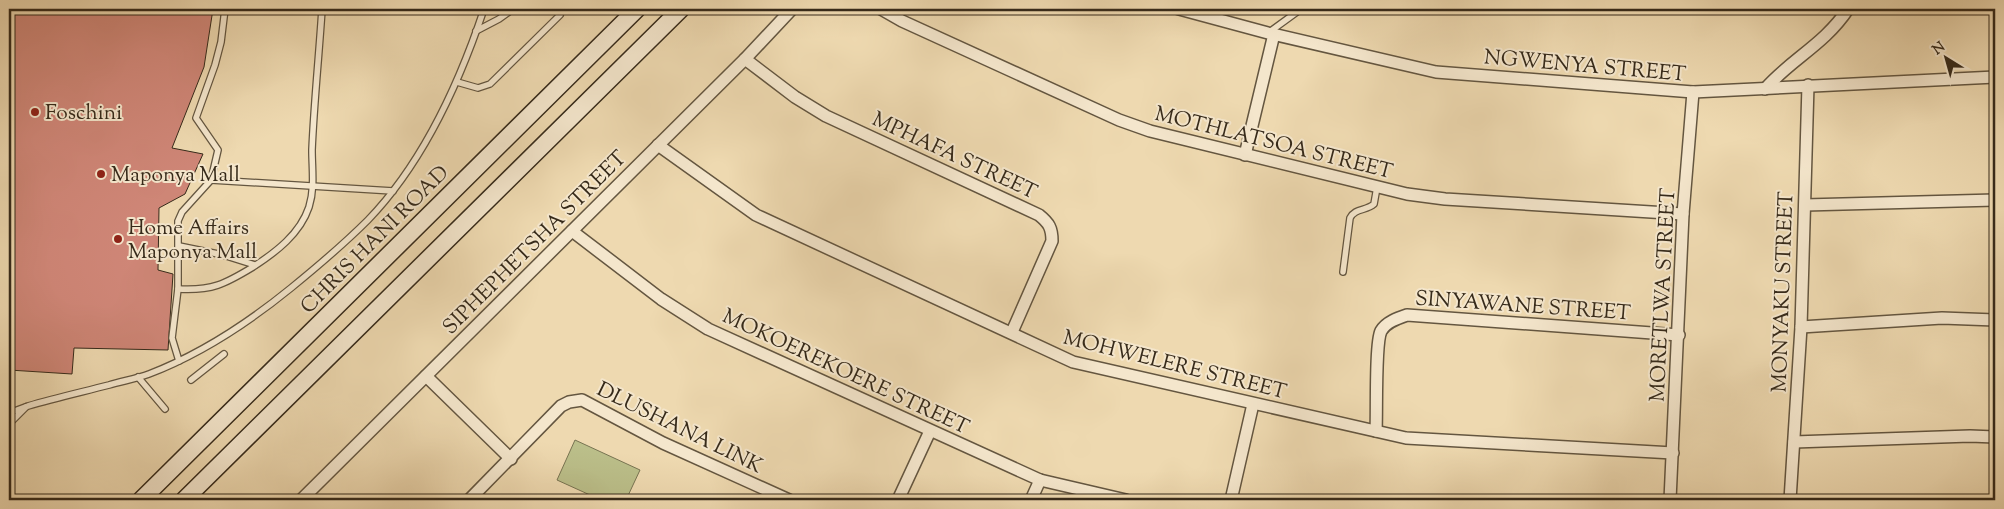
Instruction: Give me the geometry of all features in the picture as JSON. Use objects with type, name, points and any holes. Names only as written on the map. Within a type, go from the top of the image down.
[{"type":"main road","name":"CHRIS HANI ROAD","points":[[141,500],[637,9]]},
{"type":"main road","points":[[184,500],[681,9]]},
{"type":"street","name":"SIPHEPHETSHA STREET","points":[[301,500],[745,59],[792,9]]},
{"type":"street","name":"MOTHLATSOA STREET","points":[[880,9],[1119,120],[1164,136],[1376,188],[1445,199],[1683,214]]},
{"type":"street","name":"NGWENYA STREET","points":[[1179,9],[1436,72],[1692,92],[1995,77]]},
{"type":"street","points":[[1764,89],[1773,79],[1825,38],[1848,9]]},
{"type":"street","points":[[1245,155],[1271,33]]},
{"type":"street","name":"MPHAFA STREET","points":[[745,59],[796,97],[826,116],[990,191],[1039,215],[1045,220],[1051,227],[1052,241],[1012,332]]},
{"type":"street","name":"MONYAKU STREET","points":[[1790,500],[1801,327],[1808,85]]},
{"type":"street","name":"MORETLWA STREET","points":[[1670,500],[1683,214],[1692,92]]},
{"type":"street","name":"MOHWELERE STREET","points":[[658,145],[756,215],[1012,332],[1041,348],[1073,362],[1406,438],[1673,452]]},
{"type":"street","points":[[1805,205],[1995,200]]},
{"type":"street","name":"MOKOEREKOERE STREET","points":[[572,231],[661,299],[696,322],[1040,480],[1126,500]]},
{"type":"street","name":"SINYAWANE STREET","points":[[1376,431],[1378,339],[1386,325],[1407,315],[1679,335]]},
{"type":"street","points":[[1801,327],[1942,318],[1995,320]]},
{"type":"street","points":[[426,376],[511,459]]},
{"type":"street","name":"DLUSHANA LINK","points":[[469,500],[561,406],[569,402],[582,400],[663,443],[788,500]]},
{"type":"street","points":[[1231,500],[1253,404]]},
{"type":"street","points":[[898,500],[930,431]]},
{"type":"street","points":[[1794,442],[1970,436],[1995,437]]},
{"type":"street","points":[[1031,500],[1040,480]]},
{"type":"street","points":[[761,500],[766,489]]},
{"type":"lane","points":[[179,361],[172,338],[178,289],[178,221],[182,212],[211,180],[218,150],[196,118],[221,42],[225,9]]},
{"type":"lane","points":[[178,289],[199,290],[215,287],[232,280],[281,247],[299,227],[309,206],[313,185],[312,150],[322,9]]},
{"type":"lane","points":[[9,412],[138,377],[179,361],[214,342],[271,304],[343,244],[369,219],[393,191],[440,118],[457,82],[484,9]]},
{"type":"lane","points":[[476,31],[513,9]]},
{"type":"lane","points":[[1271,33],[1301,9]]},
{"type":"lane","points":[[457,82],[478,88],[490,84],[560,15]]},
{"type":"lane","points":[[211,180],[393,191]]},
{"type":"lane","points":[[1343,272],[1350,218],[1355,211],[1374,204],[1376,188]]},
{"type":"lane","points":[[179,246],[223,255],[255,266]]},
{"type":"lane","points":[[191,380],[224,354]]},
{"type":"lane","points":[[138,377],[165,409]]},
{"type":"lane","points":[[9,424],[28,406]]},
{"type":"green space","points":[[575,440],[640,470],[626,500],[601,500],[557,480]]},
{"type":"building","name":"Maponya Mall","points":[[9,9],[213,9],[204,67],[172,148],[203,154],[185,194],[159,208],[158,270],[173,274],[168,350],[74,348],[72,374],[9,370]]},
{"type":"place","name":"Foschini","points":[[35,112]]},
{"type":"place","name":"Maponya Mall","points":[[101,174]]},
{"type":"place","name":"Home Affairs Maponya Mall","points":[[118,239]]}]
